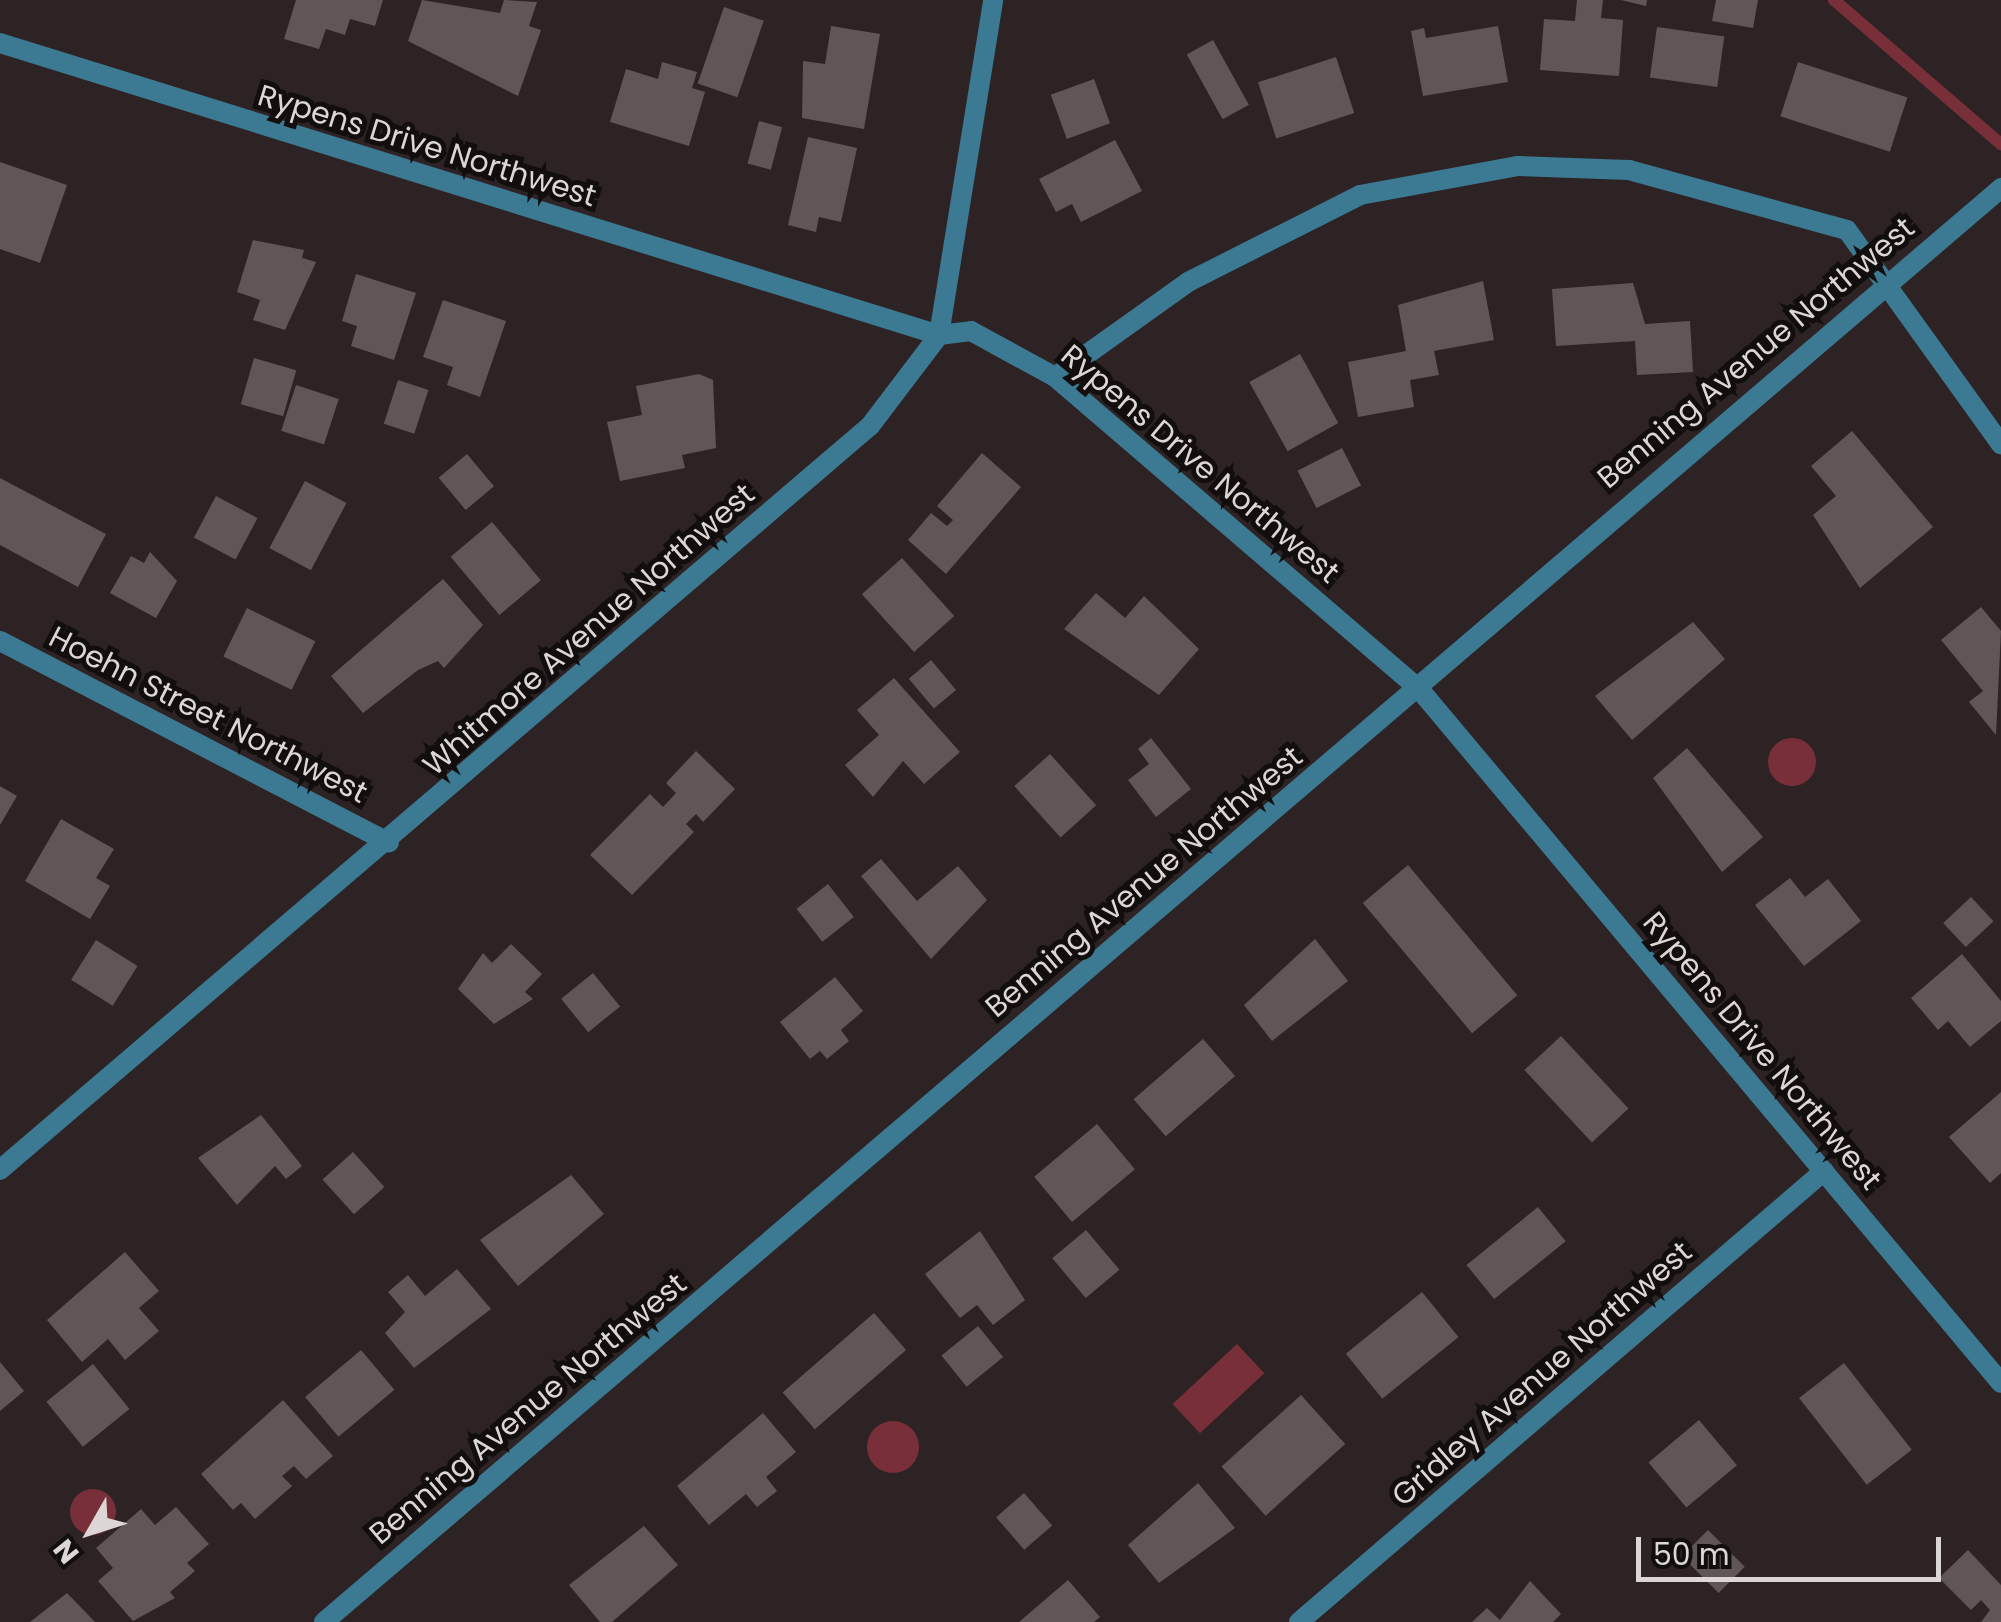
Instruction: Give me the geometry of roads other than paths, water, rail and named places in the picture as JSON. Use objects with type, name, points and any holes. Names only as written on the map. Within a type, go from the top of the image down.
[{"type":"street","name":"Whitmore Avenue Northwest","points":[[0,1170],[389,843],[870,426],[939,334],[993,0]]},
{"type":"street","name":"Rypens Drive Northwest","points":[[0,43],[939,334],[971,331],[1054,376],[1420,690],[2001,1383]]},
{"type":"street","points":[[1054,376],[1188,282],[1334,207],[1518,166],[1630,170],[1847,230],[2001,444]]},
{"type":"street","name":"Benning Avenue Northwest","points":[[324,1622],[1420,690],[1539,574],[2001,188]]},
{"type":"street","name":"Hoehn Street Northwest","points":[[0,642],[389,843]]},
{"type":"street","name":"Gridley Avenue Northwest","points":[[1299,1622],[1824,1171]]},
{"type":"waterway","points":[[1834,0],[2001,144]]}]
